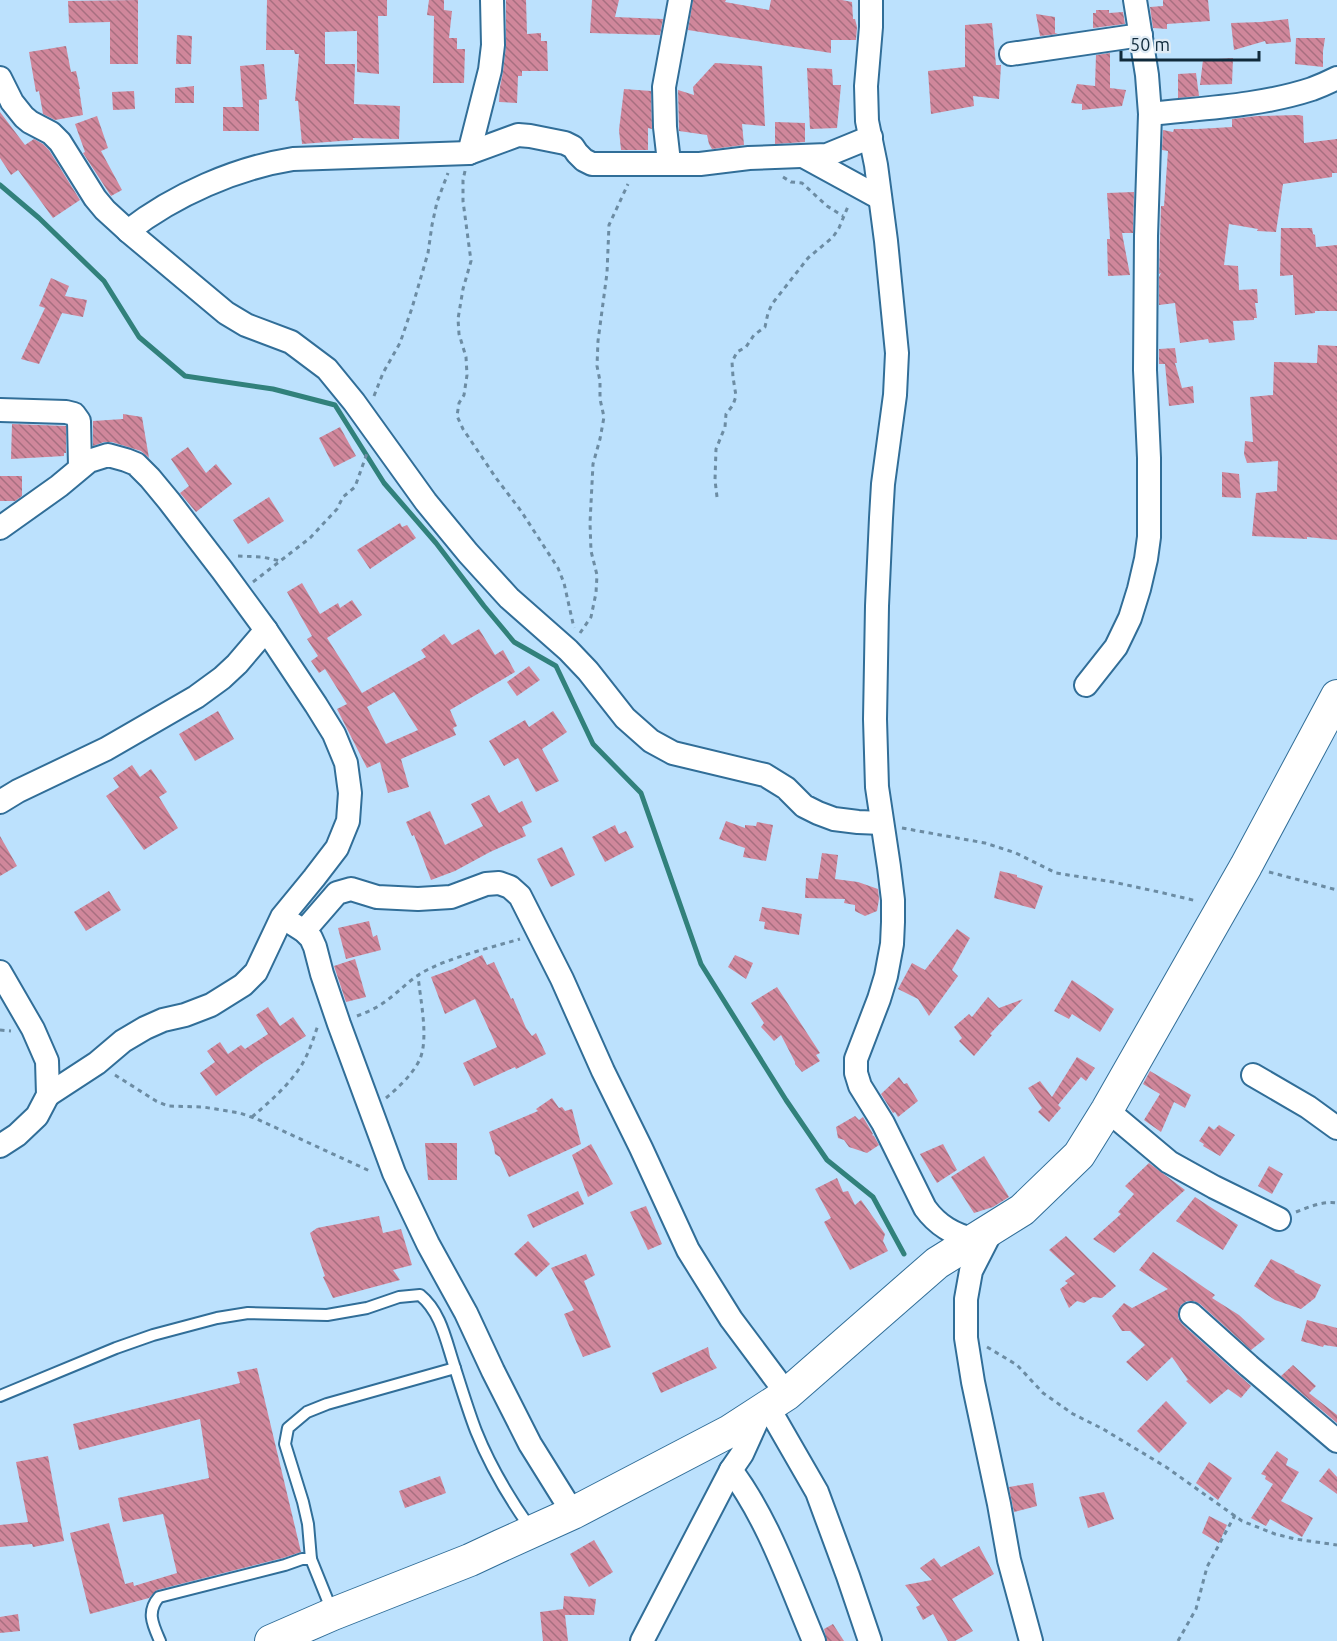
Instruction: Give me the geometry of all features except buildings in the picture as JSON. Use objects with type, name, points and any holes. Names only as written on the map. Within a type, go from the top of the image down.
[{"type":"street","points":[[470,153],[490,70],[493,45],[492,0]]},
{"type":"street","points":[[669,162],[664,87],[680,0]]},
{"type":"street","points":[[871,0],[866,86],[867,121],[890,273],[897,353],[895,395],[883,484],[877,606],[875,755],[893,900],[892,944],[879,999],[856,1059],[856,1073],[860,1086],[883,1123],[929,1214],[945,1229],[958,1236],[975,1240]]},
{"type":"street","points":[[1086,685],[1116,647],[1130,618],[1139,590],[1149,537],[1145,302],[1150,114],[1147,75],[1135,0]]},
{"type":"street","points":[[1011,54],[1141,35]]},
{"type":"street","points":[[0,78],[12,102],[24,117],[30,123],[51,133],[60,142],[105,210],[128,231],[226,313],[246,325],[291,342],[327,369],[340,383],[426,502],[475,561],[588,671],[625,718],[651,741],[664,749],[687,757],[765,775],[786,788],[804,806],[818,813],[842,820],[882,825]]},
{"type":"street","points":[[1150,114],[1258,102],[1314,88],[1337,78]]},
{"type":"street","points":[[128,231],[183,196],[228,177],[275,162],[293,159],[470,153],[518,135],[565,143],[592,164],[669,162],[700,164],[749,158],[805,157],[827,154],[871,137]]},
{"type":"street","points":[[805,157],[880,198]]},
{"type":"street","points":[[0,410],[74,414],[79,421],[80,467]]},
{"type":"street","points":[[0,528],[89,461],[108,456],[136,465],[150,478],[209,553],[266,630],[316,705],[334,734],[346,763],[350,793],[348,821],[337,848],[282,916],[256,972],[243,985],[212,1005],[163,1020],[123,1041],[97,1063],[48,1095],[37,1116],[17,1135],[0,1146]]},
{"type":"street","points":[[0,802],[106,749],[196,697],[237,664],[266,630]]},
{"type":"street","points":[[1031,1641],[1009,1560],[973,1382],[966,1338],[966,1299],[971,1271],[991,1232],[1022,1210],[1079,1155],[1246,866],[1337,696]]},
{"type":"street","points":[[304,931],[337,893],[351,889],[377,897],[418,899],[451,897],[486,884],[499,883],[510,887],[520,896],[688,1250],[731,1318],[772,1404],[788,1444],[817,1491],[870,1641]]},
{"type":"street","points":[[282,916],[311,938],[370,1111],[400,1185],[530,1444],[573,1513]]},
{"type":"street","points":[[0,972],[33,1029],[47,1061],[48,1095]]},
{"type":"street","points":[[1253,1075],[1308,1107],[1337,1128]]},
{"type":"street","points":[[1107,1110],[1169,1161],[1214,1187],[1279,1219]]},
{"type":"street","points":[[271,1641],[470,1560],[573,1513],[730,1431],[772,1404],[937,1263],[1022,1210]]},
{"type":"street","points":[[1191,1314],[1337,1441]]},
{"type":"street","points":[[642,1641],[731,1470],[772,1404]]},
{"type":"street","points":[[731,1470],[758,1510],[814,1641]]},
{"type":"lane","points":[[0,1396],[116,1348],[153,1335],[217,1318],[248,1313],[327,1315],[368,1308],[399,1297],[420,1295],[428,1302],[437,1317],[485,1453],[510,1498],[533,1531]]},
{"type":"lane","points":[[333,1614],[311,1559],[306,1513],[285,1444],[288,1428],[307,1412],[327,1404],[455,1368]]},
{"type":"lane","points":[[160,1641],[152,1622],[153,1604],[159,1597],[285,1565],[303,1558],[311,1559]]},
{"type":"path","points":[[366,418],[383,373],[400,343],[412,308],[428,253],[437,202],[449,170],[470,153]]},
{"type":"path","points":[[470,153],[463,180],[463,201],[471,261],[458,319],[459,334],[466,357],[467,375],[464,395],[459,403],[458,416],[463,429],[558,568],[564,583],[574,627],[567,650]]},
{"type":"path","points":[[567,650],[591,617],[596,592],[597,575],[591,551],[590,523],[593,464],[604,417],[597,366],[598,341],[607,273],[609,225],[636,170],[636,163]]},
{"type":"path","points":[[782,176],[791,182],[802,183],[819,200],[843,216]]},
{"type":"path","points":[[717,497],[714,480],[716,449],[725,427],[726,414],[736,396],[732,367],[734,356],[765,327],[772,304],[808,258],[833,237],[839,228],[856,185]]},
{"type":"path","points":[[238,592],[310,538],[337,509],[343,497],[355,487],[368,451],[382,441]]},
{"type":"path","points":[[209,553],[262,557],[281,561]]},
{"type":"path","points":[[882,825],[911,828],[985,843],[1016,853],[1056,873],[1160,892],[1221,908]]},
{"type":"path","points":[[1246,866],[1337,890]]},
{"type":"path","points":[[339,1024],[377,1007],[427,970],[482,950],[539,934]]},
{"type":"path","points":[[370,1111],[398,1089],[420,1059],[423,1039],[418,975]]},
{"type":"path","points":[[252,1117],[276,1096],[300,1068],[311,1047],[329,995]]},
{"type":"path","points":[[97,1063],[156,1101],[168,1106],[203,1107],[252,1117],[400,1185]]},
{"type":"path","points":[[1279,1219],[1314,1205],[1337,1203]]},
{"type":"path","points":[[966,1338],[991,1349],[1017,1365],[1043,1392],[1073,1414],[1102,1428],[1166,1467],[1251,1525],[1295,1539],[1337,1545]]},
{"type":"path","points":[[1178,1641],[1196,1609],[1207,1567],[1234,1515]]},
{"type":"waterway","points":[[0,185],[39,218],[104,281],[139,337],[185,376],[273,389],[335,405],[384,483],[436,543],[514,642],[556,666],[593,744],[641,793],[701,964],[786,1100],[827,1160],[873,1197],[904,1254]]}]
